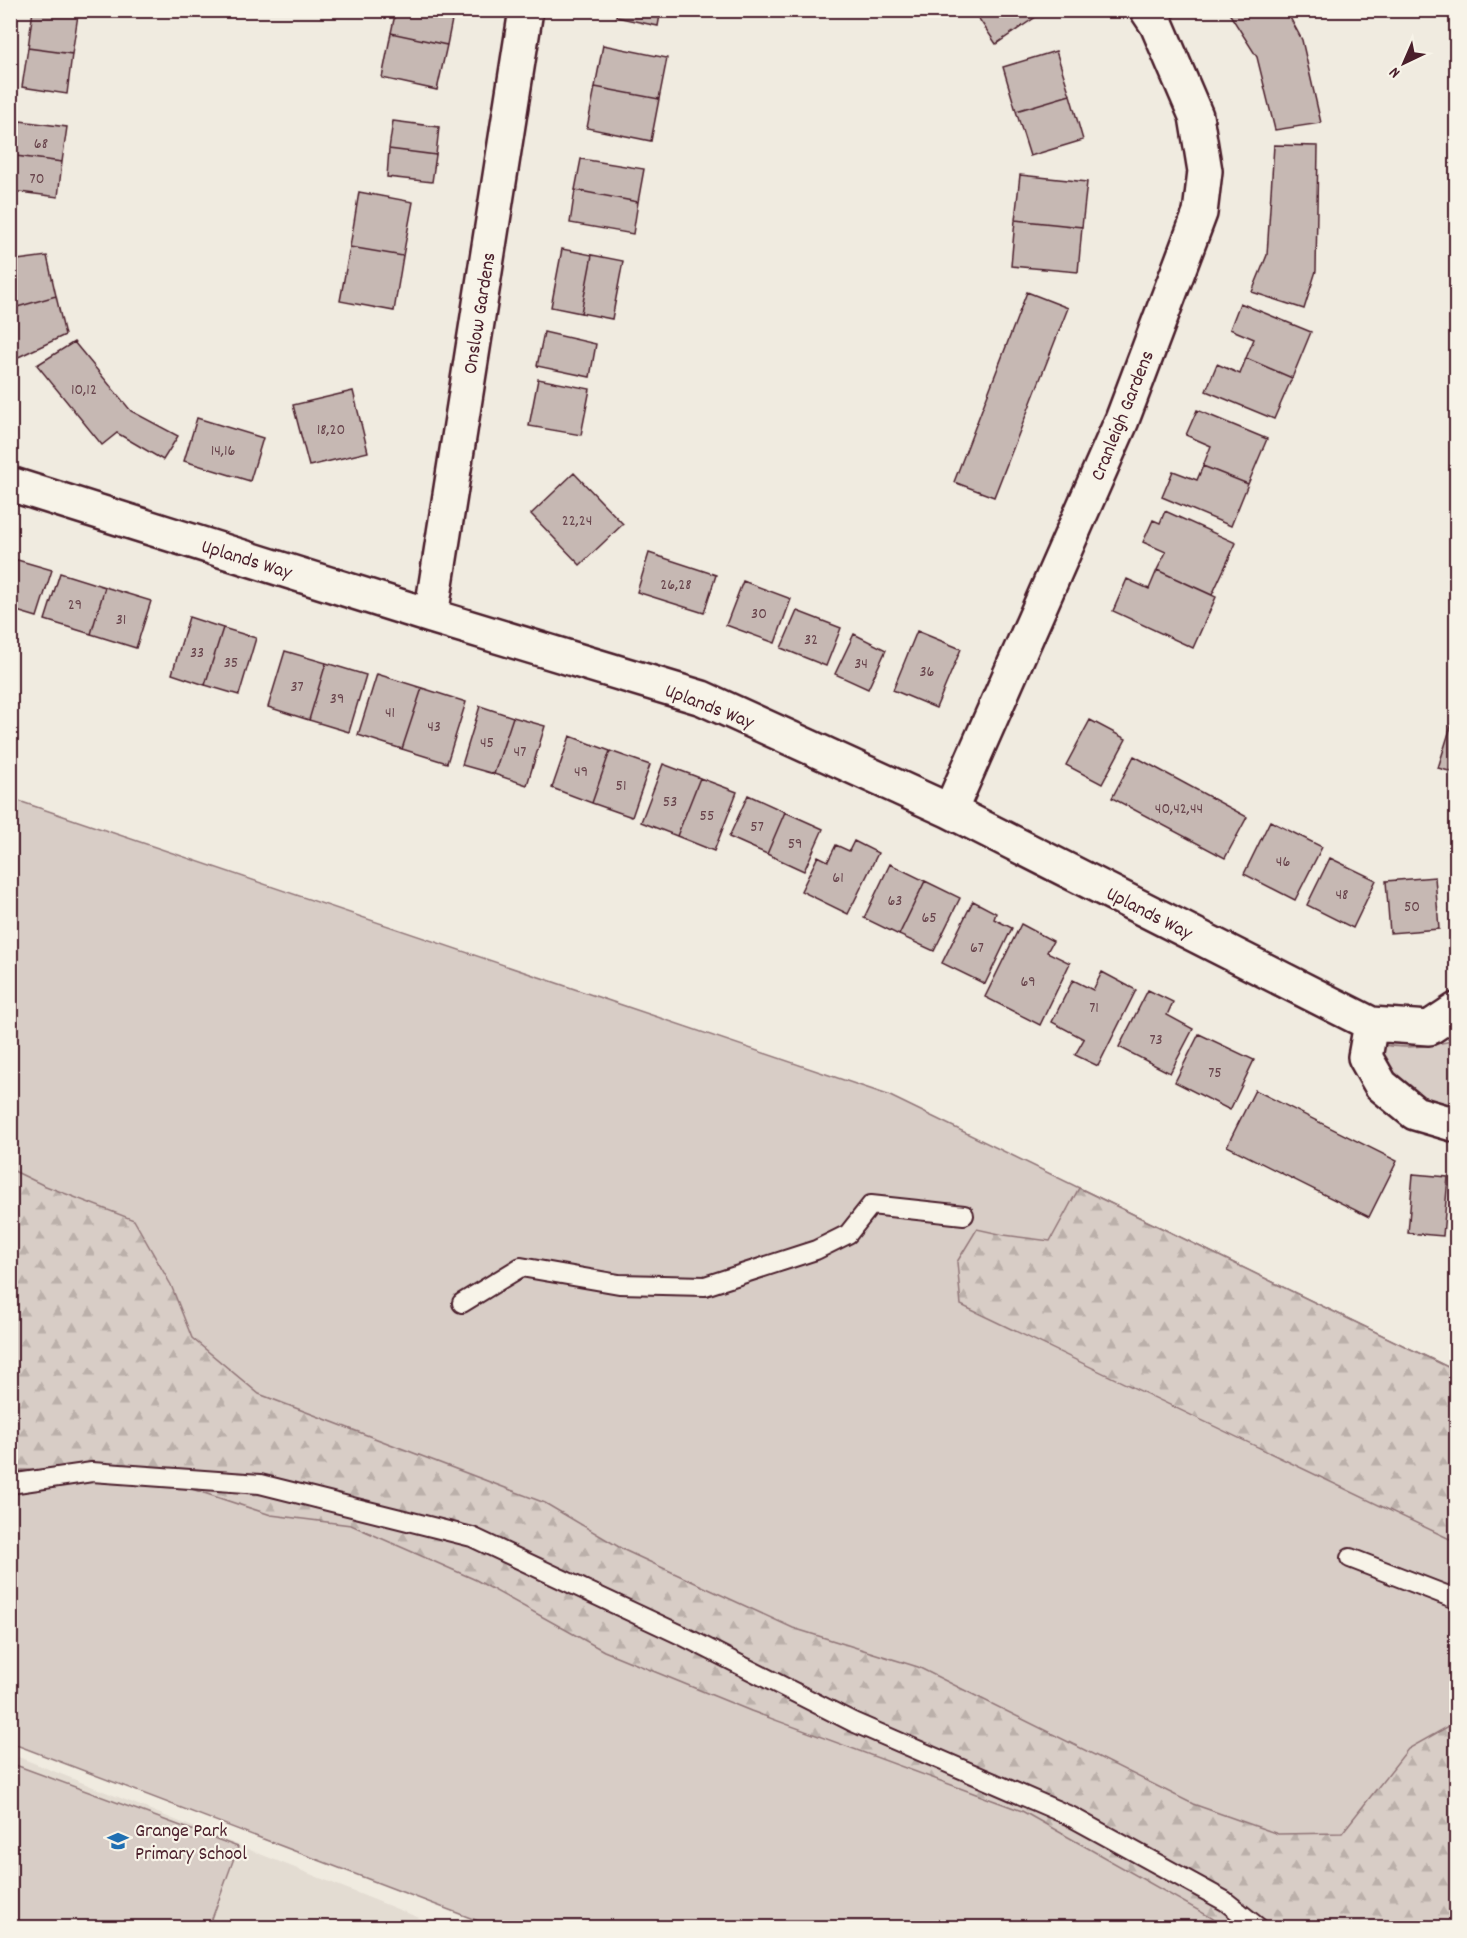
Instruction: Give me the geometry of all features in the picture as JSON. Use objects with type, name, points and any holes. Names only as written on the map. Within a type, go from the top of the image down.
[{"type":"street","name":"Onslow Gardens","points":[[431,616],[526,10]]},
{"type":"street","name":"Cranleigh Gardens","points":[[950,811],[1122,420],[1200,213],[1205,171],[1196,116],[1157,25],[1147,10]]},
{"type":"street","name":"Uplands Way","points":[[10,484],[702,698],[950,811],[1371,1024],[1429,1028],[1456,1010]]},
{"type":"street","points":[[1371,1024],[1365,1057],[1381,1085],[1415,1113],[1456,1125]]},
{"type":"lane","points":[[462,1303],[521,1267],[619,1284],[705,1286],[816,1250],[848,1234],[871,1205],[964,1215]]},
{"type":"lane","points":[[10,1484],[92,1472],[260,1484],[472,1538],[681,1635],[853,1722],[1070,1816],[1225,1902],[1259,1928]]},
{"type":"lane","points":[[1350,1557],[1456,1599]]},
{"type":"shaded area","name":"Grange Park Primary School","points":[[11,1754],[442,1927],[11,1927]]},
{"type":"green space","points":[[10,798],[888,1095],[1456,1371],[1456,1927],[494,1927],[11,1743]]},
{"type":"green space","points":[[1456,1040],[1456,1110],[1437,1107],[1385,1077],[1378,1044],[1398,1047]]},
{"type":"green space","points":[[10,1169],[43,1185],[134,1220],[171,1285],[192,1338],[259,1394],[545,1503],[624,1550],[793,1628],[918,1667],[1193,1804],[1278,1834],[1342,1833],[1408,1749],[1456,1722],[1456,1927],[1223,1927],[1212,1918],[1022,1811],[751,1711],[604,1651],[476,1580],[351,1525],[271,1515],[143,1473],[22,1470],[11,1472]]},
{"type":"green space","points":[[1079,1188],[1456,1371],[1456,1542],[961,1305],[957,1262],[977,1229],[1050,1241]]},
{"type":"green space","name":"Grange Park Primary School","points":[[10,1763],[238,1847],[209,1927],[11,1927]]},
{"type":"building","points":[[33,10],[78,15],[72,54],[28,48]]},
{"type":"building","points":[[396,10],[454,10],[447,45],[391,33]]},
{"type":"building","points":[[617,10],[661,10],[658,26],[616,17]]},
{"type":"building","points":[[973,10],[1037,10],[1040,14],[996,44]]},
{"type":"building","points":[[1227,10],[1286,10],[1302,40],[1321,123],[1275,130],[1257,57]]},
{"type":"building","points":[[391,33],[447,45],[437,90],[382,78]]},
{"type":"building","points":[[603,45],[667,58],[659,99],[595,87]]},
{"type":"building","points":[[28,48],[72,54],[67,94],[22,87]]},
{"type":"building","points":[[1056,51],[1070,95],[1016,111],[1003,67]]},
{"type":"building","points":[[595,87],[659,99],[651,141],[587,128]]},
{"type":"building","points":[[1070,95],[1083,140],[1030,156],[1016,111]]},
{"type":"building","points":[[20,121],[67,127],[62,162],[16,156]]},
{"type":"building","points":[[393,121],[439,127],[436,155],[389,149]]},
{"type":"building","points":[[1274,145],[1318,146],[1316,271],[1304,309],[1252,292],[1267,255]]},
{"type":"building","points":[[389,149],[436,155],[432,182],[387,177]]},
{"type":"building","points":[[16,156],[62,162],[58,197],[12,191]]},
{"type":"building","points":[[581,159],[644,169],[638,202],[575,190]]},
{"type":"building","points":[[1020,175],[1087,182],[1082,227],[1015,220]]},
{"type":"building","points":[[575,190],[638,202],[633,234],[570,223]]},
{"type":"building","points":[[359,192],[413,202],[403,256],[350,247]]},
{"type":"building","points":[[1015,220],[1082,227],[1078,272],[1011,266]]},
{"type":"building","points":[[350,247],[403,256],[394,311],[340,301]]},
{"type":"building","points":[[562,249],[592,255],[581,313],[551,307]]},
{"type":"building","points":[[592,255],[623,261],[612,319],[581,313]]},
{"type":"building","points":[[47,256],[56,296],[10,309],[10,261]]},
{"type":"building","points":[[1027,292],[1068,308],[994,497],[954,482]]},
{"type":"building","points":[[56,296],[65,335],[12,360],[10,309]]},
{"type":"building","points":[[1240,303],[1311,332],[1292,378],[1246,358],[1254,339],[1230,329]]},
{"type":"building","points":[[544,332],[596,344],[590,377],[537,366]]},
{"type":"building","points":[[74,342],[131,411],[178,436],[163,460],[117,433],[102,445],[37,365]]},
{"type":"building","points":[[1246,358],[1292,378],[1274,419],[1206,391],[1217,364],[1240,374]]},
{"type":"building","points":[[538,379],[590,389],[581,435],[529,426]]},
{"type":"building","points":[[353,391],[368,452],[309,466],[293,405]]},
{"type":"building","points":[[1197,410],[1267,439],[1248,484],[1203,466],[1211,446],[1186,435]]},
{"type":"building","points":[[197,418],[263,438],[250,481],[184,461]]},
{"type":"building","points":[[1203,466],[1248,484],[1231,526],[1162,497],[1173,471],[1197,480]]},
{"type":"building","points":[[574,473],[623,524],[580,565],[531,514]]},
{"type":"building","points":[[1165,511],[1236,543],[1212,595],[1157,570],[1166,552],[1143,542],[1153,520],[1160,523]]},
{"type":"building","points":[[649,553],[716,575],[704,613],[637,592]]},
{"type":"building","points":[[14,559],[52,570],[37,617],[10,609],[10,570]]},
{"type":"building","points":[[1157,570],[1216,597],[1193,648],[1113,611],[1127,579],[1149,589]]},
{"type":"building","points":[[60,573],[105,587],[91,634],[45,620]]},
{"type":"building","points":[[743,581],[791,599],[775,643],[726,625]]},
{"type":"building","points":[[105,587],[151,601],[136,648],[91,634]]},
{"type":"building","points":[[797,611],[841,628],[826,666],[781,648]]},
{"type":"building","points":[[189,617],[223,628],[205,685],[172,674]]},
{"type":"building","points":[[223,628],[256,638],[239,695],[205,685]]},
{"type":"building","points":[[917,631],[961,649],[936,708],[893,690]]},
{"type":"building","points":[[854,634],[886,650],[868,689],[835,674]]},
{"type":"building","points":[[285,651],[326,663],[309,720],[268,707]]},
{"type":"building","points":[[326,663],[366,675],[349,732],[309,720]]},
{"type":"building","points":[[377,674],[422,688],[402,749],[358,735]]},
{"type":"building","points":[[422,688],[466,702],[447,763],[402,749]]},
{"type":"building","points":[[480,706],[513,717],[494,774],[462,765]]},
{"type":"building","points":[[1456,710],[1456,773],[1438,768]]},
{"type":"building","points":[[513,717],[545,726],[527,785],[494,774]]},
{"type":"building","points":[[1090,720],[1126,739],[1102,784],[1066,765]]},
{"type":"building","points":[[570,736],[610,751],[592,803],[552,788]]},
{"type":"building","points":[[610,751],[650,765],[632,817],[592,803]]},
{"type":"building","points":[[1134,756],[1247,817],[1225,858],[1112,798]]},
{"type":"building","points":[[663,764],[700,778],[677,836],[641,822]]},
{"type":"building","points":[[700,778],[737,792],[714,851],[677,836]]},
{"type":"building","points":[[748,795],[785,812],[767,854],[729,837]]},
{"type":"building","points":[[785,812],[823,829],[804,871],[767,854]]},
{"type":"building","points":[[1270,821],[1322,847],[1295,900],[1244,874]]},
{"type":"building","points":[[854,841],[878,853],[848,914],[801,891],[818,856],[828,861],[836,845],[849,851]]},
{"type":"building","points":[[1330,858],[1376,880],[1353,928],[1307,905]]},
{"type":"building","points":[[890,864],[925,881],[899,935],[864,918]]},
{"type":"building","points":[[1435,877],[1439,929],[1390,933],[1386,881]]},
{"type":"building","points":[[925,881],[960,898],[934,951],[899,935]]},
{"type":"building","points":[[973,901],[996,913],[994,919],[1012,928],[985,984],[942,963]]},
{"type":"building","points":[[1021,924],[1053,941],[1047,952],[1070,963],[1040,1025],[985,997]]},
{"type":"building","points":[[1102,972],[1136,990],[1098,1066],[1075,1055],[1084,1039],[1052,1022],[1073,980],[1093,990]]},
{"type":"building","points":[[1148,990],[1173,1002],[1167,1015],[1193,1029],[1170,1073],[1119,1047]]},
{"type":"building","points":[[1199,1034],[1254,1060],[1230,1110],[1175,1082]]},
{"type":"building","points":[[1255,1090],[1397,1161],[1369,1217],[1227,1146]]},
{"type":"building","points":[[1413,1174],[1448,1177],[1443,1236],[1408,1233]]},
{"type":"place","name":"Grange Park Primary School","points":[[118,1841]]}]
